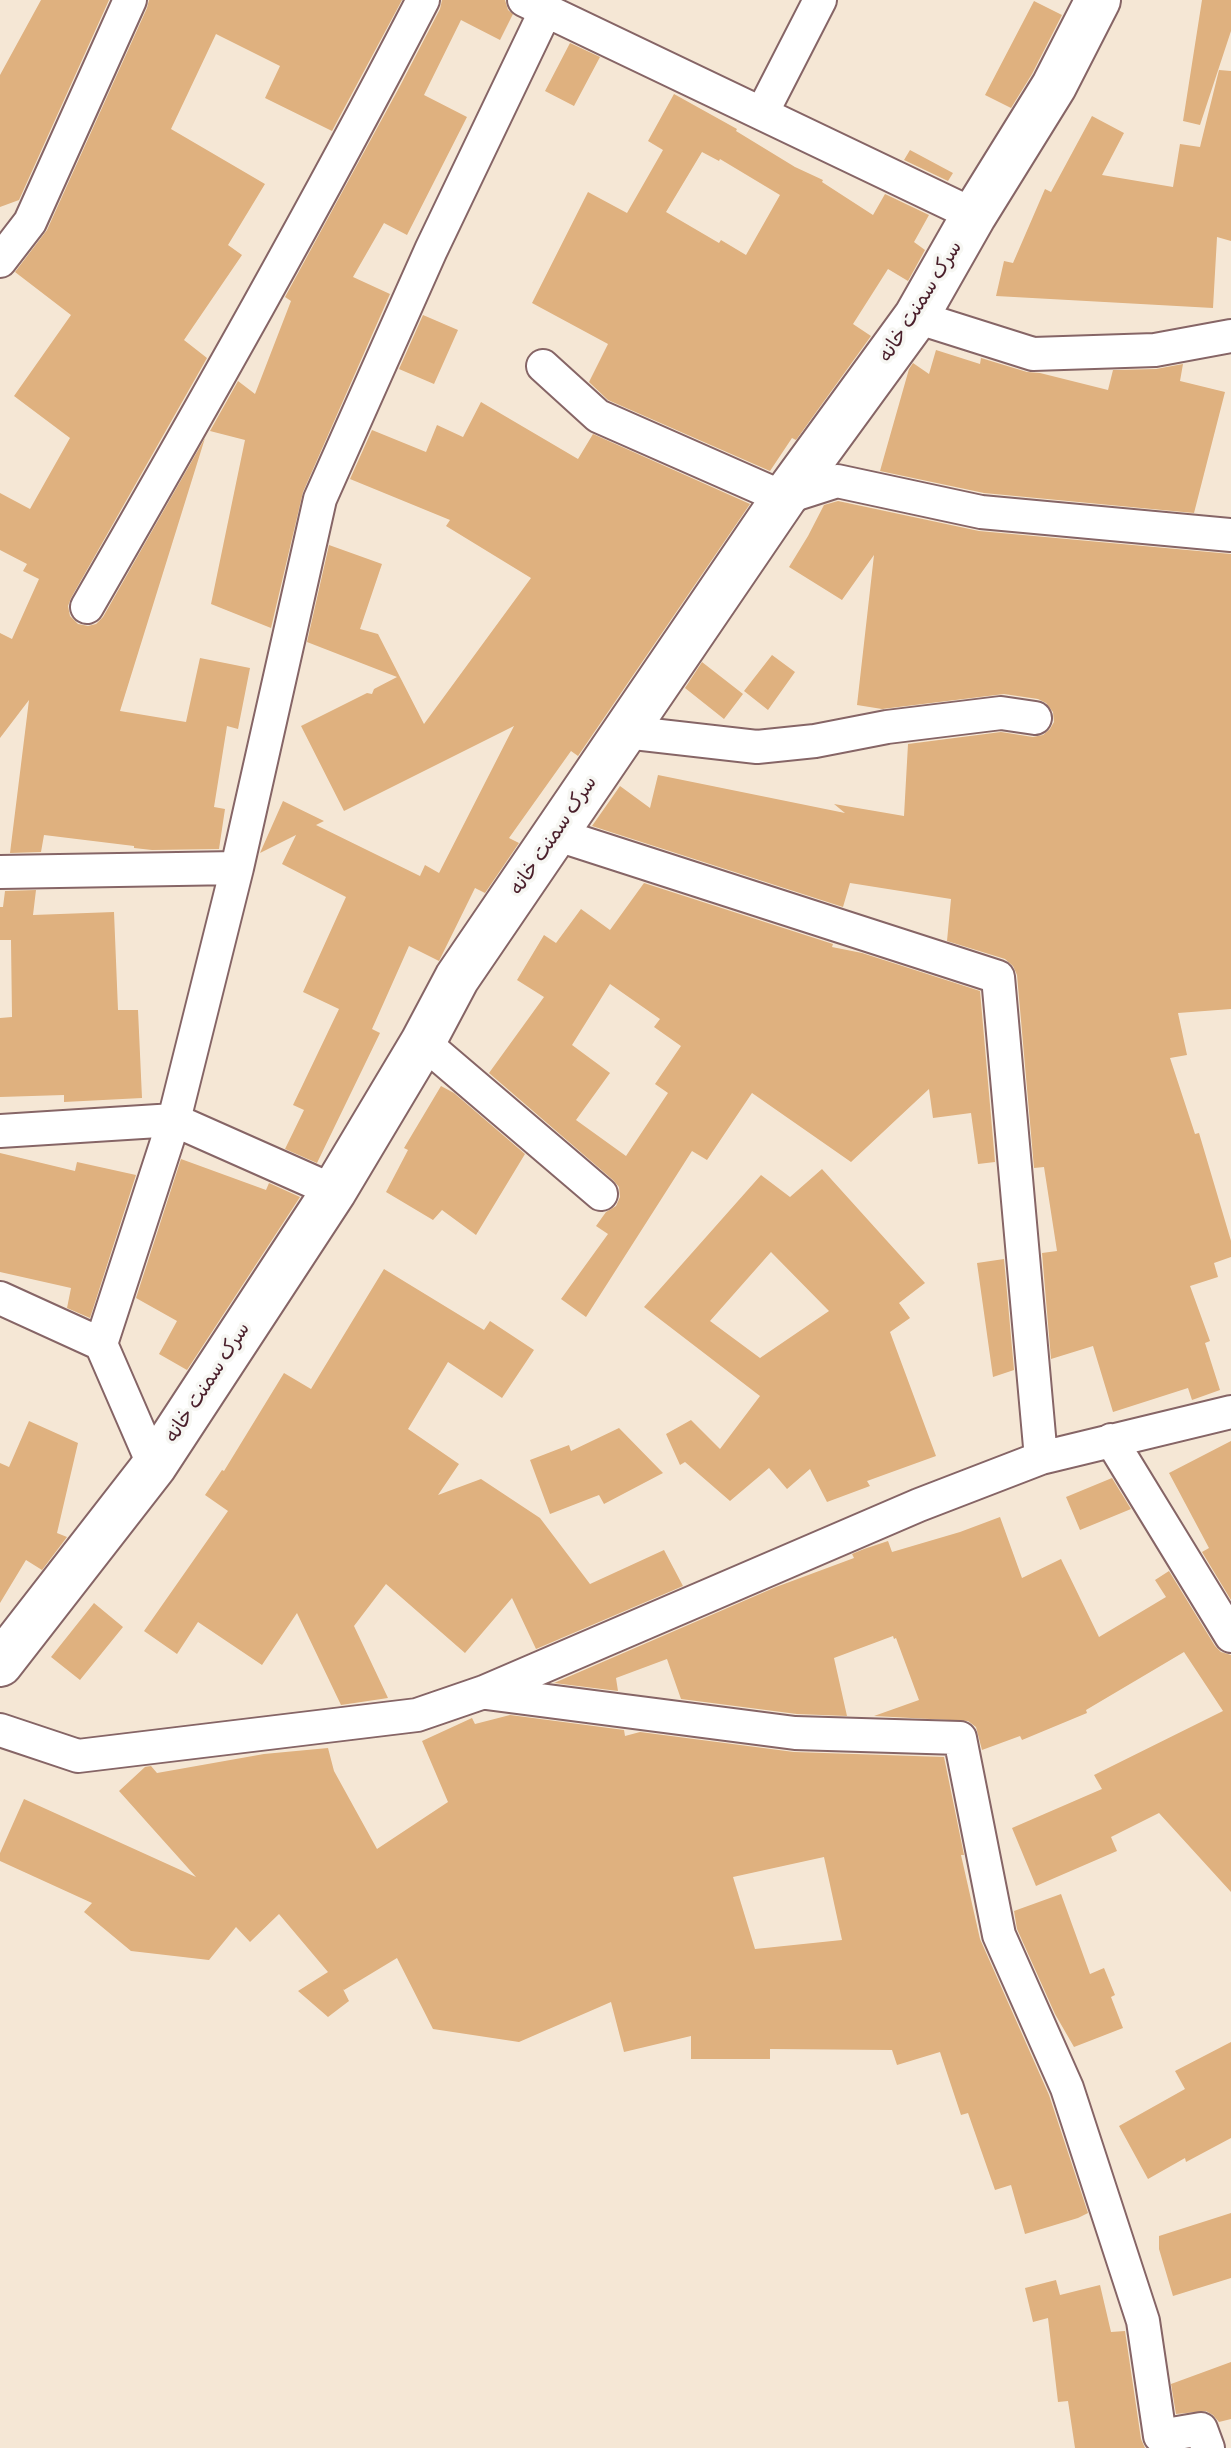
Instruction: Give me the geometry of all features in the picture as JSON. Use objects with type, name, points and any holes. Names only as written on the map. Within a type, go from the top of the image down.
[{"type":"street","points":[[0,261],[30,222],[130,0]]},
{"type":"street","points":[[87,607],[216,382],[423,0]]},
{"type":"street","points":[[762,113],[820,0]]},
{"type":"street","name":"سرک سمنت خانه","points":[[3,1655],[154,1466],[334,1191],[423,1042],[457,978],[784,498],[916,317],[974,215],[1054,86],[1098,0]]},
{"type":"street","points":[[154,1466],[101,1344],[174,1120],[237,868],[320,499],[431,250],[535,5],[974,215]]},
{"type":"street","points":[[916,317],[1033,354],[1155,350],[1231,336]]},
{"type":"street","points":[[543,366],[598,416],[784,498],[837,481],[981,512],[1231,535]]},
{"type":"street","points":[[625,732],[757,747],[1001,713],[1035,718]]},
{"type":"street","points":[[555,834],[998,977],[1041,1458]]},
{"type":"street","points":[[0,872],[237,868]]},
{"type":"street","points":[[423,1042],[601,1194]]},
{"type":"street","points":[[0,1131],[174,1120],[334,1191]]},
{"type":"street","points":[[0,1298],[101,1344]]},
{"type":"street","points":[[0,1730],[78,1756],[417,1715],[484,1692],[919,1505],[1041,1458],[1231,1412]]},
{"type":"street","points":[[1111,1440],[1231,1636]]},
{"type":"street","points":[[484,1692],[795,1733],[960,1738],[999,1935],[1067,2088],[1143,2321],[1160,2436],[1201,2429],[1208,2448]]},
{"type":"building","points":[[41,0],[109,0],[19,200],[0,207],[0,75]]},
{"type":"building","points":[[149,0],[402,0],[332,131],[265,98],[280,66],[216,34],[171,129],[265,184],[228,245],[242,255],[184,340],[207,358],[68,606],[70,616],[78,624],[96,624],[103,617],[205,438],[120,711],[186,722],[200,658],[250,668],[238,729],[227,726],[214,807],[225,809],[219,849],[152,850],[44,835],[41,852],[10,853],[29,700],[0,738],[0,633],[12,639],[39,579],[23,571],[27,564],[0,550],[0,493],[30,509],[70,438],[14,396],[71,315],[15,272],[47,230]]},
{"type":"building","points":[[442,0],[505,0],[513,14],[500,40],[461,20],[424,95],[467,117],[407,235],[384,223],[353,277],[390,294],[303,492],[271,628],[211,604],[245,440],[210,431],[238,381],[255,394],[291,301],[285,297],[400,86]]},
{"type":"building","points":[[1202,0],[1231,0],[1231,31],[1200,125],[1183,121]]},
{"type":"building","points":[[1034,1],[1062,15],[1011,108],[985,95]]},
{"type":"building","points":[[570,43],[600,57],[574,106],[545,91]]},
{"type":"building","points":[[1219,70],[1231,71],[1231,241],[1217,237],[1213,308],[996,296],[1004,261],[1013,263],[1045,189],[1051,192],[1092,116],[1124,133],[1102,175],[1173,187],[1180,144],[1200,147]]},
{"type":"building","points":[[674,94],[737,129],[795,167],[823,180],[873,215],[885,194],[929,215],[914,242],[925,250],[908,281],[888,269],[853,324],[871,336],[770,471],[608,400],[589,382],[608,344],[532,303],[588,192],[627,213],[663,150],[648,141]],"holes":[[[702,152],[780,195],[746,255],[666,212]]]},
{"type":"building","points":[[910,150],[953,173],[948,181],[904,160]]},
{"type":"building","points":[[423,315],[458,330],[434,384],[399,369]]},
{"type":"building","points":[[936,350],[980,364],[981,358],[1108,390],[1113,370],[1156,369],[1183,364],[1180,381],[1225,392],[1194,513],[984,493],[880,471],[909,369],[913,363],[929,374]]},
{"type":"building","points":[[481,402],[578,459],[593,434],[750,504],[578,756],[571,751],[509,838],[519,843],[485,893],[475,888],[439,961],[409,946],[372,1029],[380,1033],[317,1163],[285,1149],[304,1110],[293,1105],[339,1009],[303,992],[346,897],[282,864],[296,835],[260,853],[283,801],[324,821],[316,825],[420,876],[425,865],[439,873],[514,726],[344,811],[301,726],[367,693],[372,694],[374,689],[397,677],[307,642],[329,545],[382,564],[360,629],[378,634],[424,724],[531,578],[446,526],[450,520],[350,479],[372,430],[426,452],[437,425],[463,437]]},
{"type":"building","points":[[838,501],[979,531],[1231,554],[1231,1009],[1178,1013],[1187,1055],[1170,1058],[1195,1134],[1199,1133],[1231,1241],[1231,1257],[1214,1263],[1218,1277],[1190,1286],[1210,1341],[1205,1343],[1220,1390],[1192,1400],[1188,1388],[1113,1412],[1093,1346],[1051,1359],[1042,1253],[1057,1251],[1044,1167],[1034,1168],[1017,975],[1005,959],[947,941],[951,899],[850,883],[843,907],[592,826],[620,786],[650,808],[658,775],[845,813],[834,804],[904,816],[908,744],[1001,732],[1033,737],[1043,735],[1050,729],[1054,722],[1053,712],[1046,703],[1004,694],[882,709],[857,705],[874,555],[842,600],[789,567],[824,505]]},
{"type":"building","points":[[772,655],[795,672],[768,710],[744,691]]},
{"type":"building","points":[[702,662],[743,694],[724,719],[685,688]]},
{"type":"building","points":[[644,883],[833,944],[832,947],[862,953],[980,991],[995,1162],[978,1164],[971,1113],[933,1118],[929,1089],[851,1162],[752,1093],[707,1160],[692,1151],[586,1317],[561,1299],[608,1234],[596,1226],[606,1212],[616,1206],[620,1197],[619,1187],[489,1073],[544,997],[517,980],[544,935],[556,943],[581,909],[610,930]],"holes":[[[610,984],[660,1019],[654,1027],[681,1046],[655,1084],[668,1093],[626,1156],[576,1120],[610,1073],[572,1045]]]},
{"type":"building","points":[[36,890],[33,915],[114,912],[118,1010],[138,1010],[142,1098],[64,1102],[64,1095],[0,1097],[0,1018],[12,1017],[11,940],[0,940],[0,907],[3,907],[5,891]]},
{"type":"building","points":[[441,1086],[454,1093],[525,1154],[476,1235],[442,1210],[433,1220],[386,1192],[408,1150],[404,1148]]},
{"type":"building","points":[[0,1153],[75,1171],[77,1162],[136,1175],[90,1318],[67,1308],[71,1288],[0,1272]]},
{"type":"building","points":[[181,1159],[266,1190],[269,1183],[300,1197],[187,1370],[159,1354],[177,1321],[136,1298]]},
{"type":"building","points":[[822,1169],[925,1283],[899,1303],[910,1318],[890,1332],[936,1456],[867,1481],[870,1486],[827,1502],[810,1469],[787,1489],[769,1468],[730,1501],[685,1462],[680,1465],[666,1434],[691,1420],[720,1449],[760,1396],[644,1307],[761,1175],[790,1197]],"holes":[[[771,1252],[829,1311],[760,1358],[710,1321]]]},
{"type":"building","points":[[1004,1259],[1014,1370],[993,1377],[977,1263]]},
{"type":"building","points":[[384,1269],[484,1330],[490,1321],[534,1350],[502,1398],[448,1362],[408,1429],[459,1464],[438,1495],[481,1479],[540,1518],[590,1584],[664,1550],[683,1586],[536,1649],[512,1598],[465,1653],[386,1584],[354,1626],[388,1698],[341,1705],[297,1613],[262,1665],[198,1622],[177,1654],[144,1631],[228,1511],[205,1495],[224,1471],[284,1373],[311,1389]]},
{"type":"building","points":[[29,1421],[78,1443],[57,1533],[67,1537],[42,1570],[26,1560],[0,1603],[0,1463],[9,1467]]},
{"type":"building","points":[[619,1428],[663,1473],[604,1504],[599,1495],[550,1514],[530,1460],[569,1445],[571,1451]]},
{"type":"building","points":[[1231,1441],[1231,1600],[1202,1552],[1209,1548],[1169,1473]]},
{"type":"building","points":[[1112,1478],[1131,1509],[1080,1530],[1066,1497]]},
{"type":"building","points":[[1000,1517],[1022,1578],[1061,1559],[1099,1637],[1166,1597],[1155,1580],[1169,1571],[1215,1646],[1231,1655],[1231,1892],[1159,1813],[1111,1837],[1117,1851],[1036,1886],[1012,1828],[1102,1789],[1094,1775],[1223,1711],[1184,1652],[1086,1710],[1087,1713],[1022,1740],[1020,1736],[982,1750],[976,1727],[968,1721],[874,1716],[919,1700],[893,1636],[834,1658],[847,1716],[797,1714],[681,1699],[667,1659],[616,1678],[618,1691],[554,1683],[776,1587],[854,1558],[852,1554],[864,1549],[888,1541],[892,1552]]},
{"type":"building","points":[[94,1603],[123,1627],[80,1680],[51,1657]]},
{"type":"building","points":[[510,1715],[624,1730],[625,1736],[640,1732],[794,1752],[944,1757],[980,1939],[1049,2095],[1088,2213],[1025,2234],[1011,2185],[995,2190],[968,2113],[961,2115],[940,2052],[897,2065],[892,2050],[770,2049],[770,2059],[691,2059],[691,2036],[624,2052],[611,2002],[519,2042],[433,2029],[397,1958],[343,1989],[349,2001],[328,2017],[298,1991],[328,1972],[279,1914],[250,1942],[236,1927],[209,1960],[131,1951],[84,1912],[92,1903],[0,1861],[0,1853],[24,1799],[196,1877],[119,1791],[145,1767],[151,1766],[157,1773],[264,1754],[328,1748],[334,1771],[377,1849],[448,1802],[422,1741],[472,1718],[475,1724]],"holes":[[[824,1857],[842,1940],[755,1949],[733,1877]]]},
{"type":"building","points":[[1061,1894],[1090,1974],[1104,1968],[1123,2028],[1074,2047],[1055,2014],[1017,1929],[1014,1911]]},
{"type":"building","points":[[1231,2042],[1231,2138],[1186,2162],[1185,2158],[1148,2179],[1119,2126],[1185,2089],[1175,2071]]},
{"type":"building","points":[[1231,2213],[1231,2278],[1173,2296],[1159,2249],[1159,2236]]},
{"type":"building","points":[[1056,2280],[1060,2295],[1100,2285],[1111,2332],[1125,2331],[1141,2439],[1145,2448],[1075,2448],[1068,2401],[1058,2402],[1048,2318],[1033,2322],[1025,2288]]},
{"type":"building","points":[[1231,2362],[1231,2419],[1219,2422],[1206,2411],[1176,2414],[1171,2384]]}]
